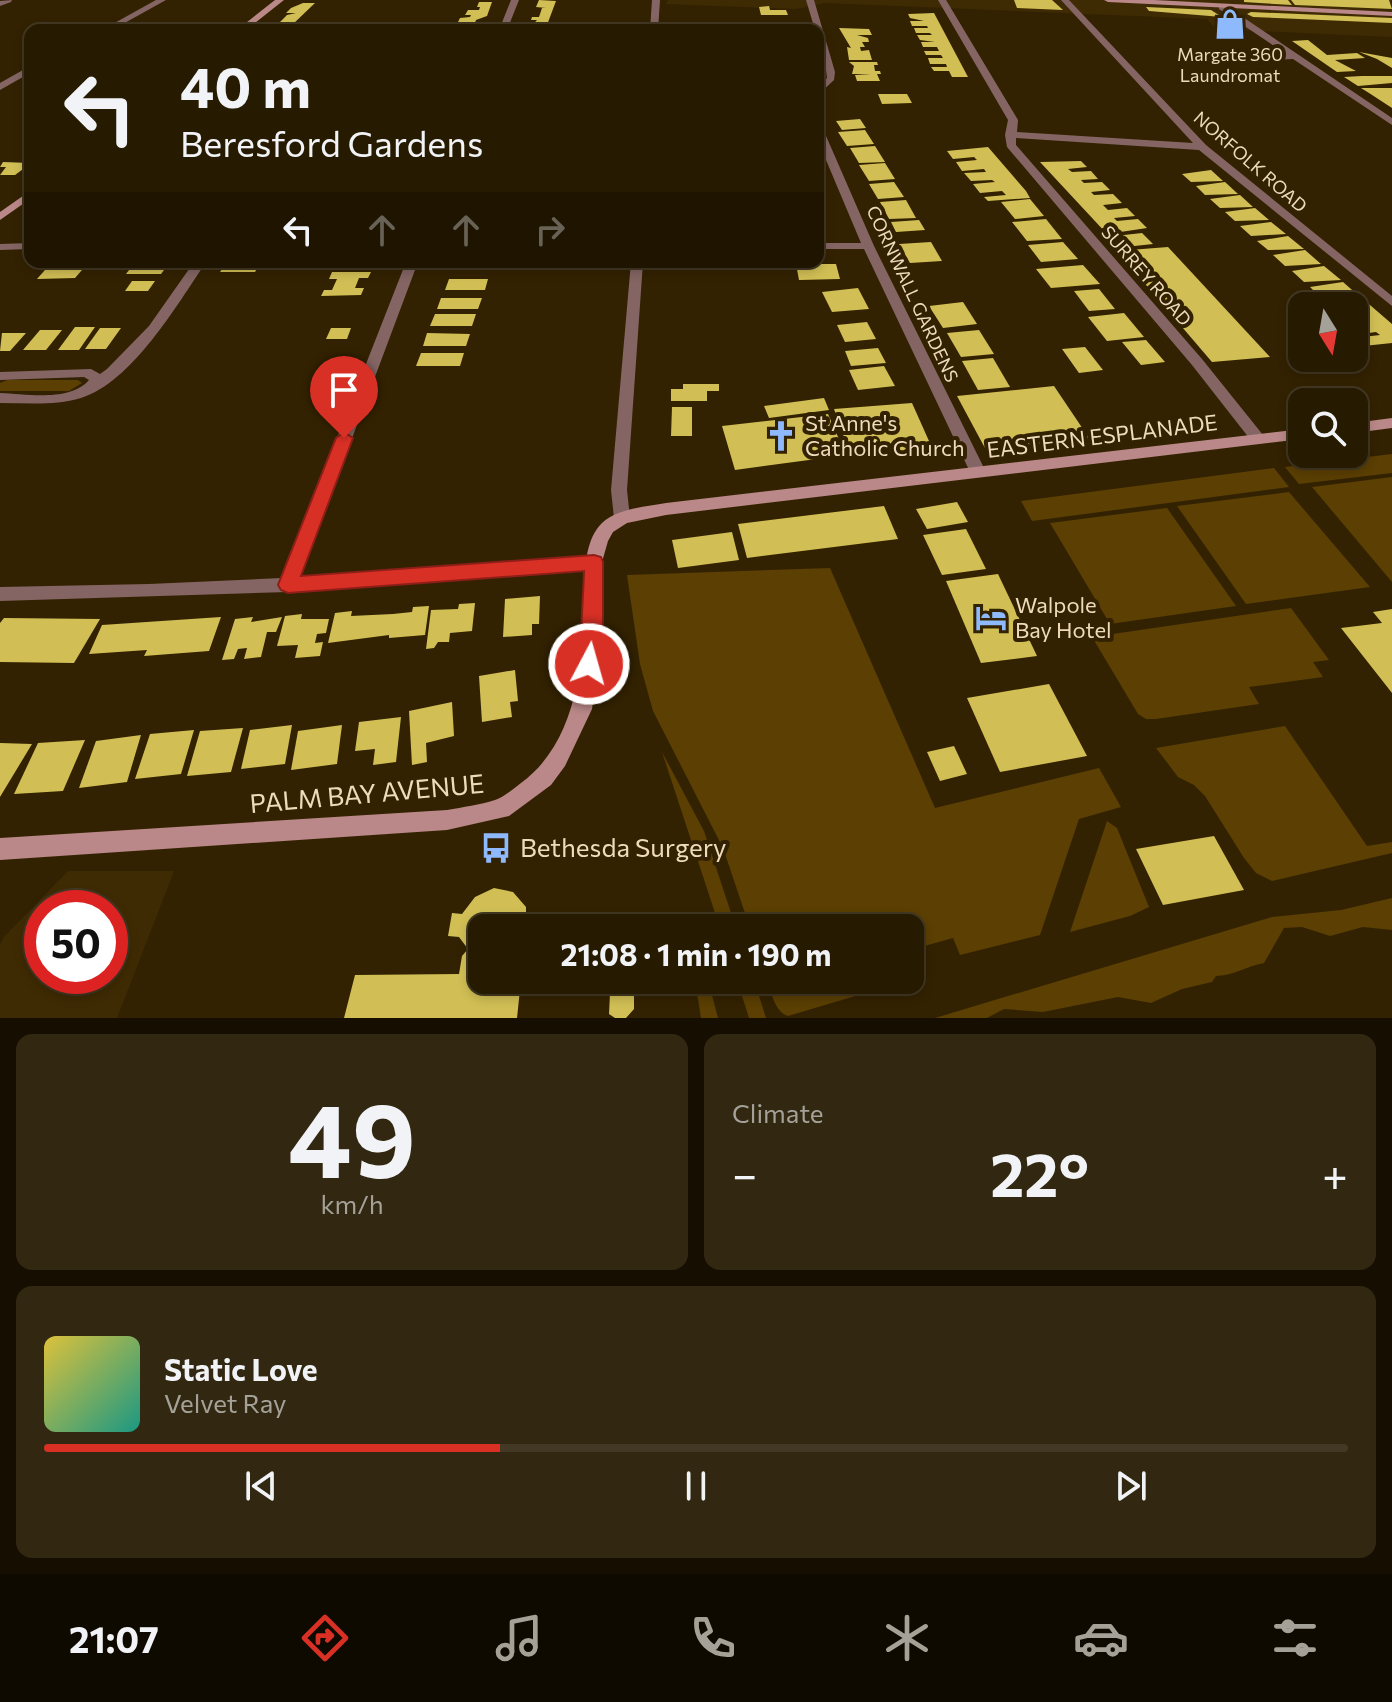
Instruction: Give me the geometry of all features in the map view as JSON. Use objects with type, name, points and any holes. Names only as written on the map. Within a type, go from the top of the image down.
[{"type":"main road","points":[[249,24],[280,0]]},
{"type":"main road","points":[[1108,0],[1392,14]]},
{"type":"main road","points":[[0,217],[24,199]]},
{"type":"main road","points":[[1368,426],[1392,423]]},
{"type":"main road","name":"EASTERN ESPLANADE","points":[[622,518],[666,509],[1288,436]]},
{"type":"main road","name":"PALM BAY AVENUE","points":[[0,849],[447,820],[502,809],[544,778],[558,759],[582,709],[593,641],[594,562],[607,528],[622,518]]},
{"type":"street","points":[[0,4],[8,0]]},
{"type":"street","points":[[117,24],[162,0]]},
{"type":"street","points":[[505,24],[515,0]]},
{"type":"street","points":[[654,24],[656,0]]},
{"type":"street","points":[[810,0],[817,24]]},
{"type":"street","name":"SURREY ROAD","points":[[942,0],[1013,120],[1011,145],[1197,362],[1258,439]]},
{"type":"street","name":"NORFOLK ROAD","points":[[1065,0],[1202,147],[1392,302]]},
{"type":"street","points":[[1227,4],[1294,56],[1392,122]]},
{"type":"street","points":[[824,48],[831,78],[824,86]]},
{"type":"street","points":[[1221,60],[1294,56]]},
{"type":"street","points":[[0,87],[24,73]]},
{"type":"street","points":[[1010,135],[1202,147]]},
{"type":"street","name":"CORNWALL GARDENS","points":[[824,143],[868,246],[978,472]]},
{"type":"street","points":[[0,247],[24,246]]},
{"type":"street","points":[[824,246],[868,246]]},
{"type":"street","points":[[0,398],[75,396],[120,369],[137,352],[196,268]]},
{"type":"street","points":[[288,585],[410,268]]},
{"type":"street","points":[[622,518],[619,490],[637,268]]},
{"type":"street","points":[[0,376],[91,373],[97,380],[95,384]]},
{"type":"street","points":[[0,594],[121,594],[594,562]]},
{"type":"shaded area","points":[[668,0],[1392,0],[1392,37],[1216,29],[1207,19],[825,3],[796,9],[666,4]]},
{"type":"shaded area","points":[[7,380],[78,380],[82,383],[69,391],[0,391],[0,383]]},
{"type":"shaded area","points":[[1392,454],[1392,473],[1299,484],[1285,467],[1368,468],[1368,457]]},
{"type":"shaded area","points":[[1274,468],[1289,487],[1032,521],[1021,501]]},
{"type":"shaded area","points":[[1392,477],[1392,582],[1312,487]]},
{"type":"shaded area","points":[[1289,492],[1370,587],[1246,604],[1177,506]]},
{"type":"shaded area","points":[[1167,508],[1236,606],[1110,624],[1050,523]]},
{"type":"shaded area","points":[[830,568],[935,808],[1099,768],[1121,807],[1079,819],[1040,935],[960,955],[953,938],[924,946],[924,914],[745,914],[723,848],[653,711],[640,664],[627,575]]},
{"type":"shaded area","points":[[1291,608],[1329,660],[1313,662],[1323,677],[1249,687],[1259,704],[1146,719],[1138,714],[1092,637]]},
{"type":"shaded area","points":[[1285,726],[1367,846],[1392,842],[1392,853],[1272,881],[1256,873],[1205,796],[1194,785],[1178,777],[1156,748]]},
{"type":"shaded area","points":[[662,752],[704,831],[731,914],[715,914]]},
{"type":"shaded area","points":[[1107,821],[1117,828],[1149,907],[1130,916],[1070,932]]},
{"type":"shaded area","points":[[68,871],[174,871],[128,990],[128,890],[50,890]]},
{"type":"shaded area","points":[[1392,898],[1392,930],[1363,927],[1330,936],[1302,927],[1284,928],[1264,963],[1216,976],[1212,982],[1182,989],[1151,1003],[1118,997],[1043,1012],[1004,1009],[987,1018],[935,1018],[1272,917],[1341,910]]},
{"type":"shaded area","points":[[24,916],[24,994],[126,994],[117,1018],[0,1018],[0,945]]},
{"type":"shaded area","points":[[697,994],[712,994],[718,1018],[701,1018]]},
{"type":"shaded area","points":[[741,994],[758,994],[766,1018],[749,1018]]},
{"type":"shaded area","points":[[862,994],[788,1016],[783,1014],[772,996]]},
{"type":"building","points":[[539,0],[556,1],[547,24],[533,24],[537,20],[531,20],[532,17],[539,17],[542,8],[546,8],[536,7]]},
{"type":"building","points":[[1014,0],[1052,0],[1063,10],[1017,8]]},
{"type":"building","points":[[1288,0],[1292,5],[1244,2]]},
{"type":"building","points":[[1291,0],[1389,0],[1392,9],[1295,5]]},
{"type":"building","points":[[479,2],[492,2],[487,16],[476,20],[475,24],[457,24],[460,18],[470,17],[465,15],[468,10],[479,10],[480,7],[477,7]]},
{"type":"building","points":[[303,3],[315,3],[293,24],[278,24],[287,15],[296,13],[286,13]]},
{"type":"building","points":[[769,6],[770,10],[786,10],[788,15],[761,15],[759,7]]},
{"type":"building","points":[[1146,7],[1211,10],[1222,17],[1149,11]]},
{"type":"building","points":[[934,13],[968,77],[952,77],[949,71],[934,71],[931,67],[947,67],[946,64],[930,64],[928,58],[943,58],[941,55],[926,55],[924,51],[939,51],[937,47],[923,47],[921,42],[935,42],[920,40],[917,35],[932,35],[916,33],[914,28],[928,28],[912,26],[910,21],[924,21],[910,18],[908,14]]},
{"type":"building","points":[[1247,14],[1392,18],[1392,23],[1253,17]]},
{"type":"building","points":[[839,28],[869,29],[872,35],[857,35],[868,38],[869,42],[862,42],[865,47],[860,47],[861,51],[869,50],[872,60],[849,60],[847,47],[851,48]]},
{"type":"building","points":[[1308,40],[1327,55],[1357,53],[1365,58],[1335,60],[1356,71],[1337,72],[1292,41]]},
{"type":"building","points":[[1359,52],[1392,58],[1392,68],[1377,59]]},
{"type":"building","points":[[849,62],[877,62],[878,65],[874,65],[875,71],[880,71],[881,74],[877,74],[880,81],[857,81],[855,75],[871,74],[852,74],[854,66]]},
{"type":"building","points":[[1392,76],[1392,83],[1358,86],[1344,77]]},
{"type":"building","points":[[1361,88],[1392,88],[1392,108],[1369,93]]},
{"type":"building","points":[[878,94],[907,94],[912,103],[882,104]]},
{"type":"building","points":[[860,119],[866,128],[842,130],[836,121]]},
{"type":"building","points":[[865,130],[874,144],[847,146],[838,132]]},
{"type":"building","points":[[875,146],[885,162],[859,163],[850,148]]},
{"type":"building","points":[[988,147],[1030,198],[988,201],[984,197],[1006,195],[1002,191],[980,193],[973,184],[995,182],[971,181],[964,173],[986,172],[984,169],[962,171],[956,162],[977,160],[974,157],[953,159],[947,151]]},
{"type":"building","points":[[1081,161],[1087,167],[1068,169],[1072,172],[1091,171],[1098,179],[1081,180],[1084,183],[1102,182],[1110,190],[1091,192],[1094,195],[1113,194],[1122,203],[1103,205],[1108,210],[1127,208],[1135,216],[1114,218],[1117,221],[1138,219],[1147,228],[1107,234],[1040,162]]},
{"type":"building","points":[[3,162],[24,163],[24,168],[15,175],[0,175],[6,167],[0,167]]},
{"type":"building","points":[[885,163],[895,179],[869,181],[859,165]]},
{"type":"building","points":[[1211,170],[1223,181],[1191,182],[1182,174]]},
{"type":"building","points":[[894,182],[904,197],[878,199],[869,184]]},
{"type":"building","points":[[1225,182],[1238,194],[1205,195],[1196,186]]},
{"type":"building","points":[[1240,195],[1253,207],[1220,208],[1210,199]]},
{"type":"building","points":[[1030,199],[1044,216],[1015,219],[1001,202]]},
{"type":"building","points":[[906,200],[916,218],[889,219],[880,202]]},
{"type":"building","points":[[1255,208],[1269,220],[1235,221],[1225,212]]},
{"type":"building","points":[[1046,219],[1062,239],[1027,241],[1012,222]]},
{"type":"building","points":[[919,220],[925,230],[896,232],[891,222]]},
{"type":"building","points":[[1271,222],[1286,234],[1251,236],[1240,226]]},
{"type":"building","points":[[1142,233],[1153,244],[1125,247],[1115,236]]},
{"type":"building","points":[[1288,236],[1304,249],[1268,250],[1257,241]]},
{"type":"building","points":[[931,242],[942,261],[910,263],[899,244]]},
{"type":"building","points":[[1063,242],[1078,259],[1041,262],[1028,245]]},
{"type":"building","points":[[1168,247],[1270,357],[1212,362],[1117,251]]},
{"type":"building","points":[[1305,250],[1321,264],[1285,266],[1273,255]]},
{"type":"building","points":[[824,264],[836,264],[840,279],[799,280],[797,268],[824,268]]},
{"type":"building","points":[[1083,265],[1100,284],[1051,288],[1036,269]]},
{"type":"building","points":[[1324,266],[1341,280],[1304,282],[1292,271]]},
{"type":"building","points":[[47,268],[84,268],[75,278],[37,279]]},
{"type":"building","points":[[130,268],[166,268],[161,274],[126,274]]},
{"type":"building","points":[[223,268],[257,268],[255,272],[220,272]]},
{"type":"building","points":[[332,272],[371,272],[368,278],[359,278],[355,288],[364,288],[361,295],[321,296],[324,290],[332,290],[337,279],[329,279]]},
{"type":"building","points":[[449,279],[488,279],[485,290],[445,290]]},
{"type":"building","points":[[132,281],[155,281],[148,291],[125,291]]},
{"type":"building","points":[[1343,282],[1354,292],[1315,292],[1310,287]]},
{"type":"building","points":[[858,288],[869,309],[832,312],[822,292]]},
{"type":"building","points":[[1099,289],[1115,309],[1089,311],[1074,291]]},
{"type":"building","points":[[441,298],[482,298],[478,309],[437,309]]},
{"type":"building","points":[[963,302],[977,324],[943,328],[929,306]]},
{"type":"building","points":[[1368,303],[1392,324],[1392,343],[1368,346],[1368,336],[1380,335],[1368,333]]},
{"type":"building","points":[[1124,313],[1144,337],[1107,341],[1088,317]]},
{"type":"building","points":[[435,314],[476,314],[472,326],[430,326]]},
{"type":"building","points":[[867,322],[876,339],[845,342],[837,325]]},
{"type":"building","points":[[75,327],[95,327],[79,350],[58,350]]},
{"type":"building","points":[[100,328],[121,328],[106,349],[85,349]]},
{"type":"building","points":[[331,328],[351,328],[347,339],[326,339]]},
{"type":"building","points":[[40,330],[62,330],[46,350],[23,350]]},
{"type":"building","points":[[979,330],[994,354],[961,357],[947,333]]},
{"type":"building","points":[[2,333],[26,333],[10,351],[0,351]]},
{"type":"building","points":[[427,333],[470,334],[466,346],[423,346]]},
{"type":"building","points":[[1146,340],[1165,362],[1141,365],[1122,342]]},
{"type":"building","points":[[1085,347],[1103,370],[1079,373],[1062,349]]},
{"type":"building","points":[[878,348],[886,363],[851,366],[845,351]]},
{"type":"building","points":[[421,353],[464,353],[460,366],[416,366]]},
{"type":"building","points":[[993,358],[1010,387],[978,390],[962,361]]},
{"type":"building","points":[[884,366],[895,386],[858,390],[849,370]]},
{"type":"building","points":[[683,384],[719,384],[719,391],[707,391],[707,401],[671,401],[671,389],[683,389]]},
{"type":"building","points":[[1054,386],[1089,438],[986,450],[957,396]]},
{"type":"building","points":[[824,398],[829,410],[769,418],[764,406]]},
{"type":"building","points":[[912,403],[933,450],[851,457],[834,409]]},
{"type":"building","points":[[672,407],[692,407],[692,436],[671,436]]},
{"type":"building","name":"St Anne's Catholic Church","points":[[828,414],[842,446],[820,449],[824,458],[735,470],[722,426]]},
{"type":"building","points":[[957,502],[968,522],[927,529],[916,509]]},
{"type":"building","points":[[884,506],[898,539],[747,558],[738,524]]},
{"type":"building","points":[[966,529],[986,569],[942,575],[923,535]]},
{"type":"building","points":[[732,532],[739,560],[678,568],[672,540]]},
{"type":"building","name":"Walpole Bay Hotel","points":[[998,574],[1037,656],[981,663],[946,581]]},
{"type":"building","points":[[540,596],[539,624],[532,624],[532,635],[503,637],[505,599]]},
{"type":"building","points":[[475,603],[472,631],[450,633],[449,642],[438,642],[434,648],[426,649],[431,610],[458,609],[459,604]]},
{"type":"building","points":[[429,606],[425,635],[389,638],[389,635],[328,643],[335,613],[352,611],[351,616],[393,614],[412,612],[413,607]]},
{"type":"building","points":[[1392,609],[1392,693],[1341,628],[1382,623],[1373,612]]},
{"type":"building","points":[[302,614],[301,619],[329,619],[326,633],[317,634],[315,643],[323,642],[320,656],[295,658],[298,645],[277,646],[285,616]]},
{"type":"building","points":[[221,617],[209,651],[144,656],[147,650],[89,654],[102,625]]},
{"type":"building","points":[[253,617],[251,622],[282,617],[276,632],[267,632],[261,657],[244,659],[247,648],[238,649],[234,659],[222,660],[235,619]]},
{"type":"building","points":[[4,618],[100,619],[74,663],[0,662],[0,623]]},
{"type":"building","points":[[515,670],[518,701],[510,702],[512,717],[482,722],[479,676]]},
{"type":"building","points":[[1049,684],[1087,756],[1000,772],[967,698]]},
{"type":"building","points":[[452,702],[454,736],[426,743],[427,762],[412,765],[409,711]]},
{"type":"building","points":[[401,717],[396,762],[373,765],[375,749],[355,751],[359,722]]},
{"type":"building","points":[[292,725],[285,764],[241,769],[250,730]]},
{"type":"building","points":[[342,725],[337,764],[291,770],[298,731]]},
{"type":"building","points":[[243,728],[231,772],[187,776],[200,731]]},
{"type":"building","points":[[194,730],[181,774],[135,779],[150,734]]},
{"type":"building","points":[[141,735],[127,782],[79,788],[96,741]]},
{"type":"building","points":[[85,740],[63,791],[14,794],[38,743]]},
{"type":"building","points":[[0,743],[32,744],[0,797]]},
{"type":"building","points":[[954,746],[967,774],[940,781],[927,752]]},
{"type":"building","points":[[1214,836],[1244,890],[1163,905],[1136,849]]},
{"type":"building","points":[[494,888],[513,892],[526,907],[526,914],[468,914],[468,949],[459,937],[448,936],[452,913],[462,914],[475,897]]},
{"type":"building","points":[[468,949],[468,994],[520,994],[517,1018],[344,1018],[355,975],[459,974],[462,956]]},
{"type":"building","points":[[610,994],[634,994],[634,1009],[626,1018],[615,1018],[609,1014]]},
{"type":"place","name":"Margate 360 Laundromat","points":[[1230,24]]},
{"type":"place","name":"St Anne's Catholic Church","points":[[781,436]]},
{"type":"place","name":"Walpole Bay Hotel","points":[[991,618]]},
{"type":"place","name":"Bethesda Surgery","points":[[496,848]]},
{"type":"route","points":[[344,438],[288,585],[594,562],[593,641],[589,664]]}]
